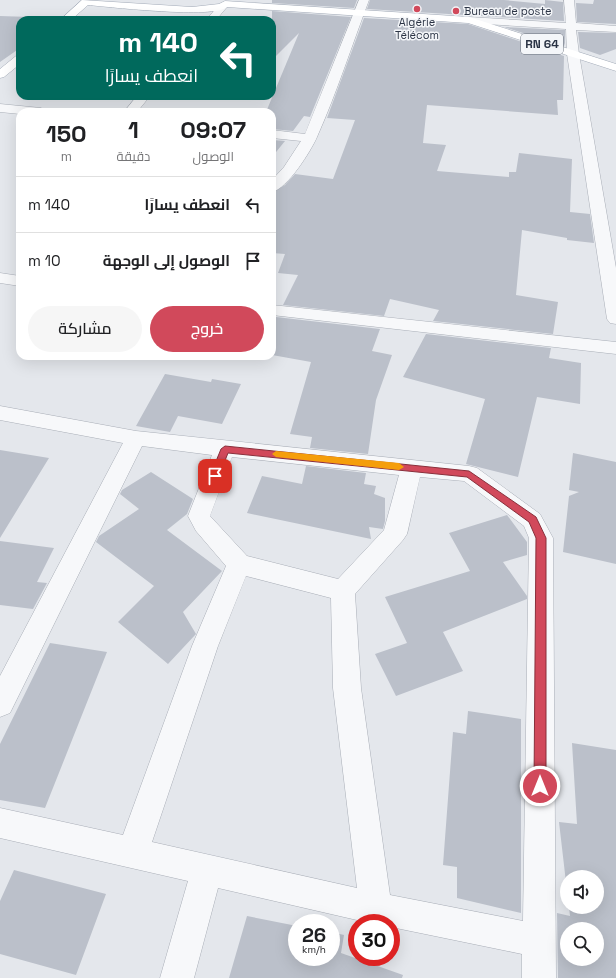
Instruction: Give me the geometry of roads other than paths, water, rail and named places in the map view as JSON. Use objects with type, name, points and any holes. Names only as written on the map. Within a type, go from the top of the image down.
[{"type":"main road","name":"RN 64","points":[[86,1],[192,10],[225,2],[469,20],[616,68]]},
{"type":"main road","points":[[69,16],[86,1]]},
{"type":"main road","points":[[0,76],[16,62]]},
{"type":"street","points":[[276,184],[289,170],[310,138],[364,0]]},
{"type":"street","points":[[569,0],[573,54],[616,319]]},
{"type":"street","points":[[214,16],[225,2]]},
{"type":"street","points":[[469,20],[616,29]]},
{"type":"street","points":[[134,108],[140,100]]},
{"type":"street","points":[[0,108],[16,110]]},
{"type":"street","points":[[276,134],[310,138]]},
{"type":"street","points":[[0,278],[16,280]]},
{"type":"street","points":[[276,310],[616,348]]},
{"type":"street","points":[[1,414],[136,438],[225,449],[469,474],[532,520],[541,538],[539,978]]},
{"type":"street","points":[[0,704],[136,438]]},
{"type":"street","points":[[225,449],[199,516],[204,525],[239,564],[343,591]]},
{"type":"street","points":[[376,908],[347,688],[343,591],[395,534],[410,468]]},
{"type":"street","points":[[133,852],[205,646],[239,564]]},
{"type":"street","points":[[0,823],[133,852],[206,871],[376,908],[539,941]]},
{"type":"street","points":[[177,978],[206,871]]},
{"type":"place","name":"Algérie Télécom","points":[[417,9]]},
{"type":"place","name":"Bureau de poste","points":[[456,11]]}]
